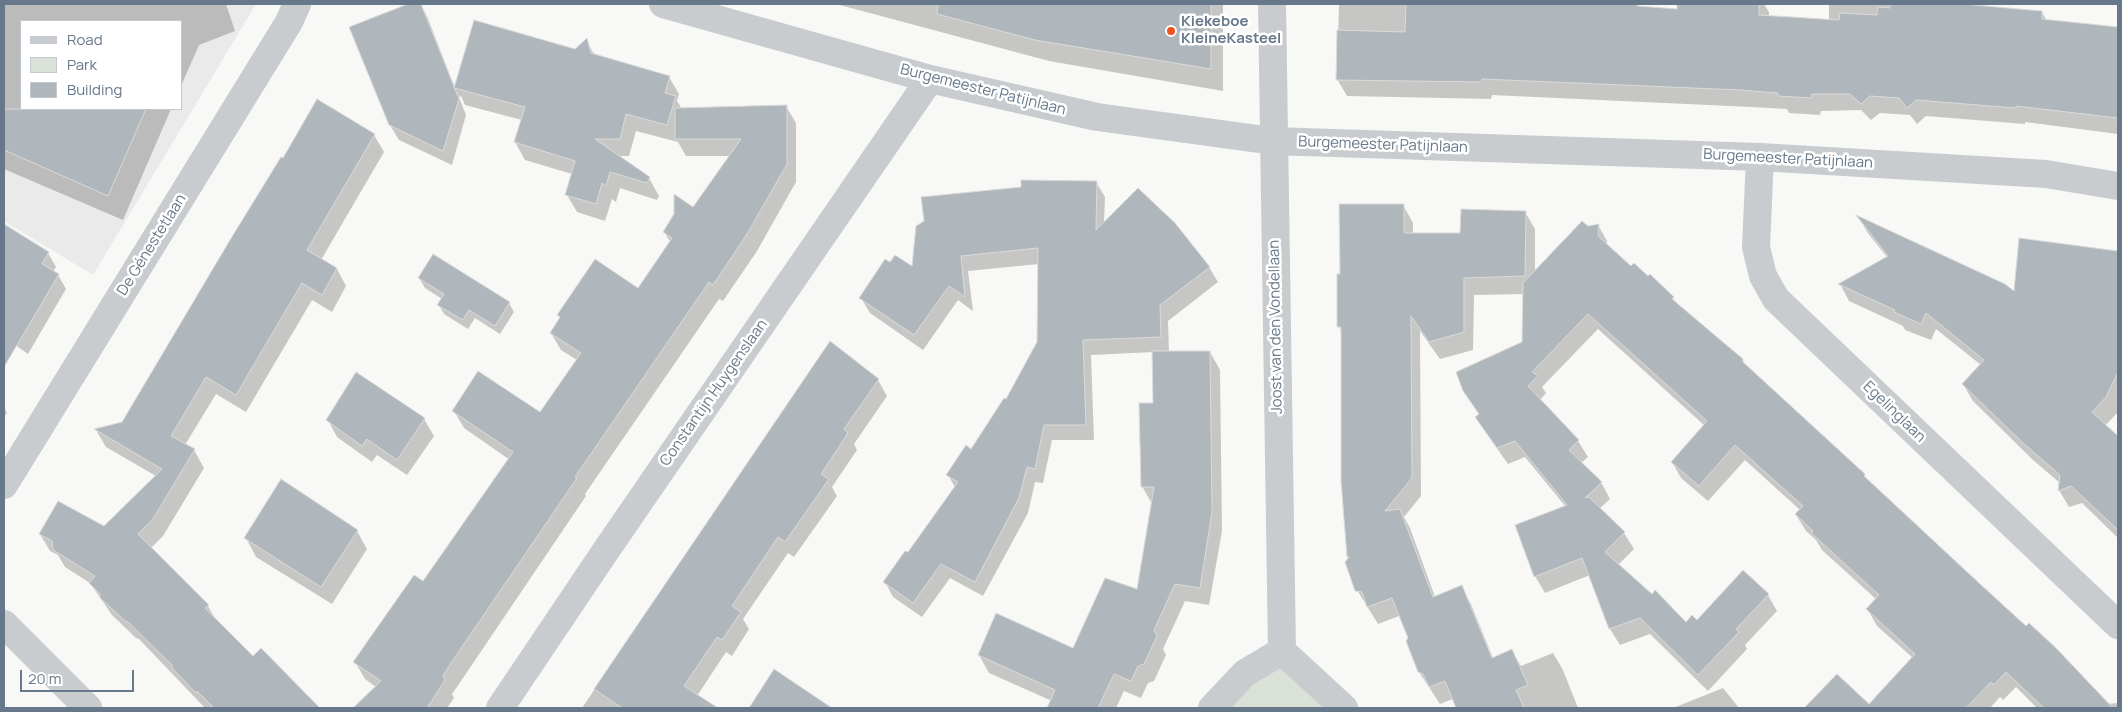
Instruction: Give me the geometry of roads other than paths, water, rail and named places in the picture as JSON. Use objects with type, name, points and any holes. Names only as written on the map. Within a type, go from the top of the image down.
[{"type":"street","name":"De Génestetlaan","points":[[4,485],[289,22],[297,4]]},
{"type":"street","name":"Burgemeester Patijnlaan","points":[[663,4],[930,79],[1097,117],[1273,141],[1760,157],[2046,174],[2118,186]]},
{"type":"street","name":"Joost van den Vondellaan","points":[[1272,4],[1282,651]]},
{"type":"street","name":"Constantijn Huygenslaan","points":[[500,708],[614,538],[930,79]]},
{"type":"street","name":"Egelinglaan","points":[[1760,157],[1756,247],[1763,276],[1776,299],[2118,625]]},
{"type":"street","points":[[4,624],[88,708]]},
{"type":"street","points":[[1212,708],[1245,673],[1282,651],[1344,708]]},
{"type":"place","name":"Kiekeboe KleineKasteel","points":[[1171,31]]}]
